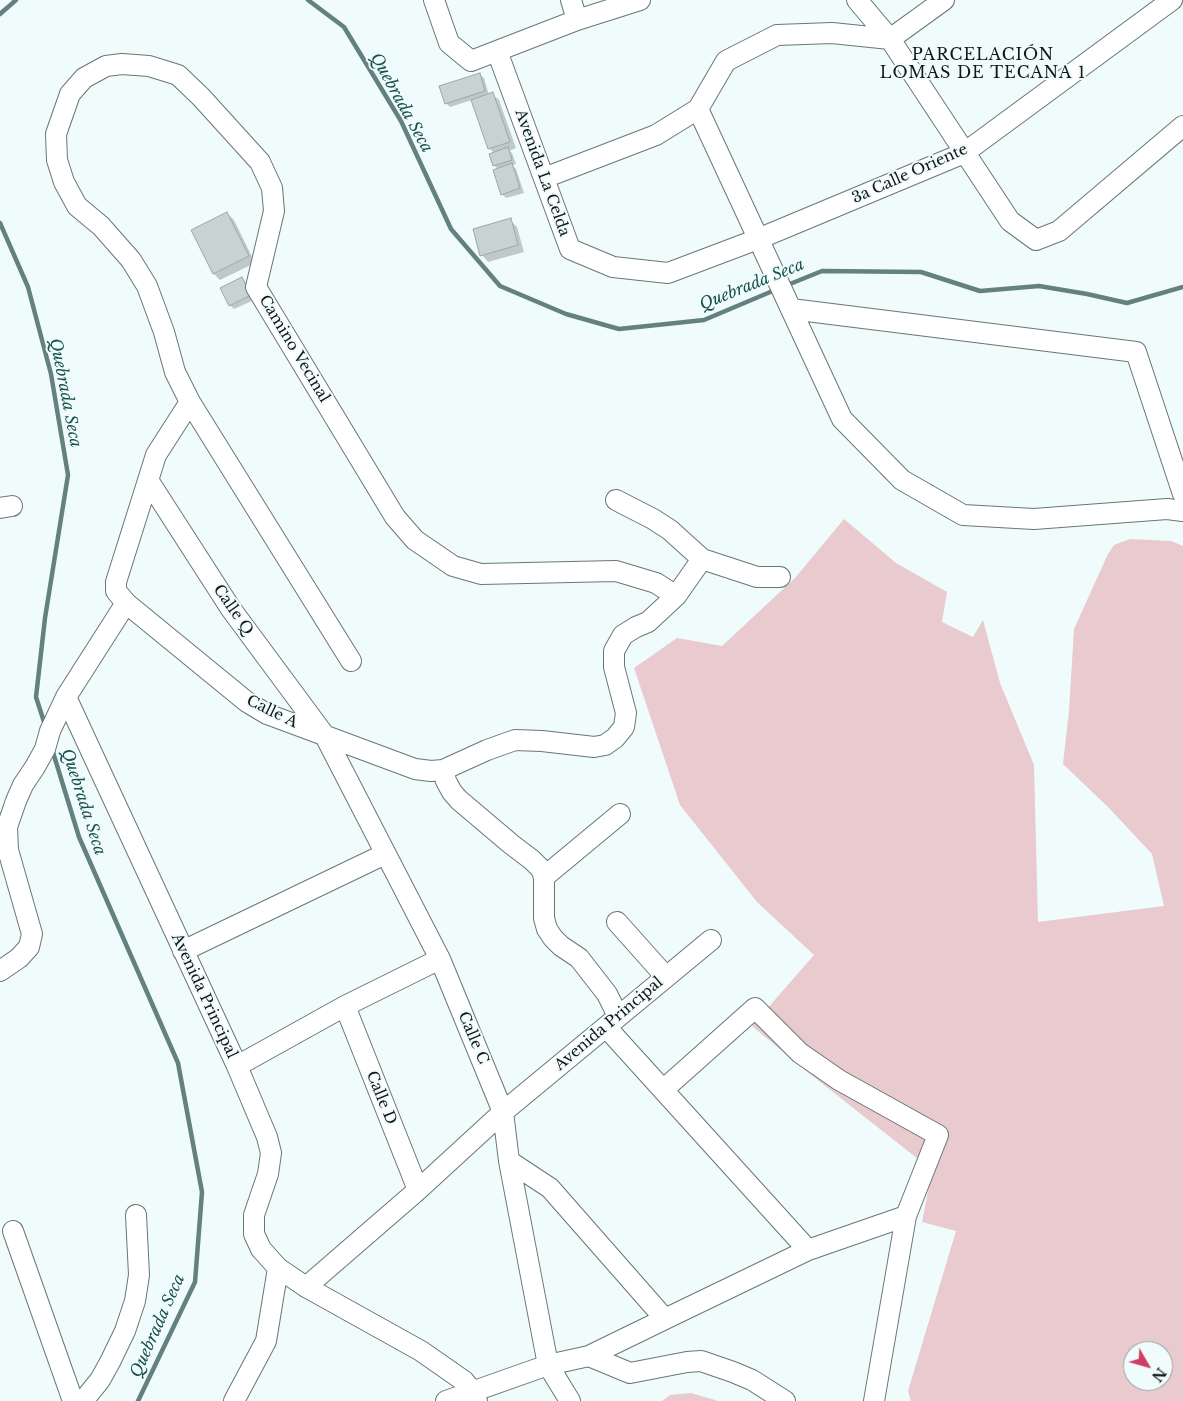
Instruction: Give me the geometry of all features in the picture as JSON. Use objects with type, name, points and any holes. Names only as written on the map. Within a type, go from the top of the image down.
[{"type":"street","points":[[434,0],[448,43],[471,61],[577,20],[640,0]]},
{"type":"street","points":[[570,0],[577,20]]},
{"type":"street","points":[[857,0],[890,39],[1010,221],[1036,240],[1059,231],[1183,126]]},
{"type":"street","points":[[544,178],[656,135],[698,109],[726,62],[777,35],[832,33],[890,39],[944,0]]},
{"type":"street","name":"3a Calle Oriente","points":[[758,239],[964,153],[1172,0]]},
{"type":"street","name":"Avenida La Celda","points":[[496,51],[570,249],[613,267],[668,273],[758,239]]},
{"type":"street","name":"Camino Vecinal","points":[[351,662],[190,402],[175,372],[164,332],[146,286],[131,260],[101,226],[77,206],[64,182],[57,160],[56,134],[63,112],[70,94],[84,78],[106,66],[122,64],[149,66],[178,75],[201,97],[260,162],[272,188],[274,211],[256,286],[395,517],[415,540],[453,566],[481,574],[616,571],[656,583],[676,596]]},
{"type":"street","points":[[698,109],[842,419],[902,480],[963,515],[1034,519],[1166,509],[1183,511]]},
{"type":"street","points":[[791,309],[1136,352],[1183,494]]},
{"type":"street","points":[[0,971],[20,958],[29,947],[32,934],[8,850],[7,827],[23,785],[45,749],[50,731],[66,697],[126,603],[116,591],[116,582],[148,480],[156,456],[190,402]]},
{"type":"street","name":"Calle Q","points":[[148,480],[231,609],[325,736]]},
{"type":"street","points":[[616,500],[670,530],[702,559],[757,577],[780,577]]},
{"type":"street","points":[[702,559],[676,596],[648,622],[636,627],[623,636],[614,651],[614,667],[626,713],[624,727],[615,738],[605,745],[594,747],[515,740],[487,750],[443,770],[446,781],[459,800],[542,870],[544,877],[544,918],[547,929],[561,946],[579,958],[607,994],[612,1022],[663,1090],[808,1250]]},
{"type":"street","name":"Calle A","points":[[126,603],[247,702],[267,714],[414,769],[443,770]]},
{"type":"street","name":"Avenida Principal","points":[[66,697],[237,1066],[267,1137],[271,1153],[268,1174],[254,1214],[254,1234],[261,1249],[278,1268],[306,1287],[421,1352],[464,1381],[475,1396]]},
{"type":"street","name":"Calle C","points":[[325,736],[440,959],[503,1112],[509,1161],[548,1365]]},
{"type":"street","points":[[544,877],[620,814]]},
{"type":"street","points":[[183,951],[385,854]]},
{"type":"street","points":[[618,922],[666,977]]},
{"type":"street","name":"Avenida Principal","points":[[306,1287],[418,1190],[503,1112],[711,940]]},
{"type":"street","points":[[237,1066],[345,1006],[440,959]]},
{"type":"street","name":"Calle D","points":[[345,1006],[418,1190]]},
{"type":"street","points":[[663,1090],[755,1008],[800,1053],[839,1080],[938,1135],[906,1216],[874,1401]]},
{"type":"street","points":[[509,1161],[550,1188],[665,1319]]},
{"type":"street","points":[[84,1401],[100,1380],[110,1362],[125,1331],[135,1301],[139,1275],[136,1214]]},
{"type":"street","points":[[446,1401],[475,1396],[548,1365],[589,1356],[808,1250],[906,1216]]},
{"type":"street","points":[[13,1231],[73,1401]]},
{"type":"street","points":[[234,1401],[266,1341],[278,1268]]},
{"type":"street","points":[[589,1356],[630,1373],[701,1361],[752,1380],[784,1401]]},
{"type":"street","points":[[548,1365],[570,1401]]},
{"type":"shaded area","points":[[844,519],[896,563],[947,592],[942,622],[973,637],[983,620],[1000,683],[1034,765],[1038,922],[1164,906],[1152,854],[1108,807],[1063,764],[1069,711],[1074,629],[1108,554],[1114,545],[1130,539],[1171,541],[1183,546],[1183,1401],[911,1401],[908,1391],[956,1231],[922,1222],[932,1170],[752,1026],[814,955],[757,902],[680,805],[634,668],[677,638],[722,646],[795,578]]},
{"type":"shaded area","points":[[691,1393],[718,1401],[662,1401],[670,1395]]},
{"type":"building","points":[[480,73],[485,91],[445,104],[439,86]]},
{"type":"building","points":[[493,92],[510,142],[488,149],[471,100]]},
{"type":"building","points":[[508,147],[512,160],[493,166],[489,154]]},
{"type":"building","points":[[512,163],[520,188],[501,195],[493,170]]},
{"type":"building","points":[[227,212],[249,256],[213,274],[191,230]]},
{"type":"building","points":[[511,218],[518,245],[480,256],[473,229]]},
{"type":"building","points":[[242,277],[251,295],[229,306],[220,288]]},
{"type":"waterway","name":"Quebrada Seca","points":[[0,14],[16,0]]},
{"type":"waterway","name":"Quebrada Seca","points":[[308,0],[344,27],[401,121],[451,229],[500,286],[566,314],[619,329],[704,320],[775,290]]},
{"type":"waterway","name":"Quebrada Seca","points":[[0,223],[28,287],[51,374],[68,475],[45,618],[36,697],[45,725]]},
{"type":"waterway","name":"Quebrada Seca","points":[[785,286],[822,271],[921,272],[980,291],[1039,286],[1127,303],[1183,287]]},
{"type":"waterway","name":"Quebrada Seca","points":[[52,749],[79,837],[178,1063],[202,1192],[195,1282],[138,1401]]},
{"type":"district","name":"PARCELACIÓN LOMAS DE TECANA 1","points":[[983,64]]}]
